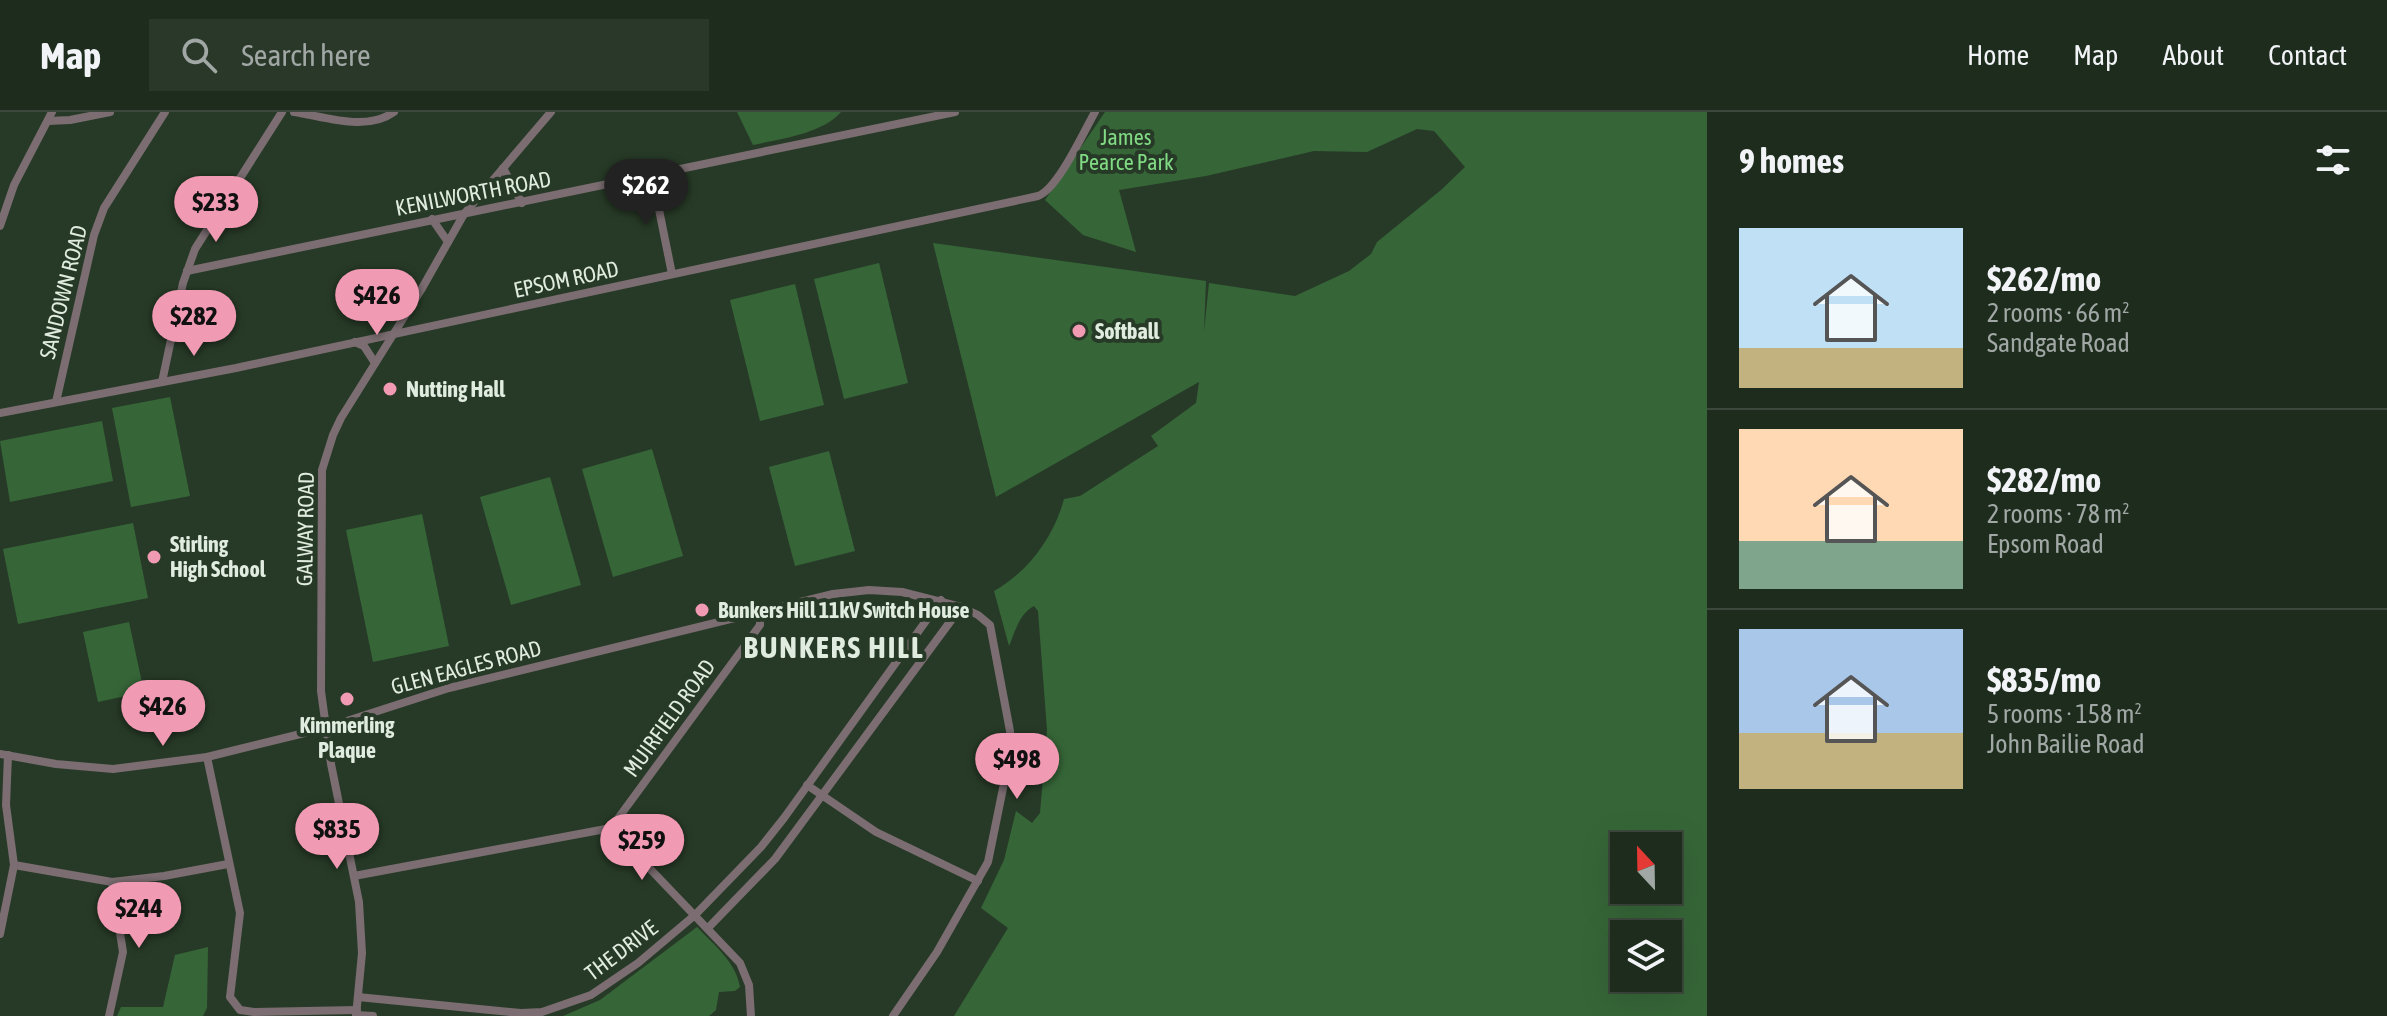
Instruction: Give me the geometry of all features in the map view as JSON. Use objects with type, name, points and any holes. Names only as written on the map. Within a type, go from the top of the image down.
[{"type":"street","points":[[0,226],[14,185],[50,117],[70,120],[110,112]]},
{"type":"street","name":"SANDOWN ROAD","points":[[56,402],[101,215],[165,112]]},
{"type":"street","points":[[162,382],[187,271],[205,232],[282,112]]},
{"type":"street","points":[[294,112],[367,123],[383,120],[394,112]]},
{"type":"street","name":"GALWAY ROAD","points":[[356,1014],[362,953],[359,902],[325,728],[321,691],[322,470],[333,435],[464,214],[551,112]]},
{"type":"street","name":"KENILWORTH ROAD","points":[[187,271],[955,112]]},
{"type":"street","name":"EPSOM ROAD","points":[[0,413],[236,368],[1044,194],[1065,166],[1093,113]]},
{"type":"street","points":[[503,168],[522,203]]},
{"type":"street","points":[[652,175],[672,274]]},
{"type":"street","points":[[432,219],[448,242]]},
{"type":"street","points":[[355,342],[364,346],[375,363]]},
{"type":"street","name":"GLEN EAGLES ROAD","points":[[4,754],[56,764],[113,769],[207,757],[325,728],[449,688],[833,594],[869,590],[902,592],[941,600],[978,615],[990,625],[1011,741],[991,854],[937,952],[893,1016]]},
{"type":"street","name":"THE DRIVE","points":[[358,997],[484,1012],[542,1012],[591,995],[638,963],[695,915],[761,847],[941,600]]},
{"type":"street","points":[[708,928],[775,859],[961,607]]},
{"type":"street","name":"MUIRFIELD ROAD","points":[[611,828],[760,625],[760,610]]},
{"type":"street","points":[[0,934],[14,865],[6,805],[4,754]]},
{"type":"street","points":[[207,757],[240,920],[230,997],[240,1010],[254,1014],[373,1016]]},
{"type":"street","points":[[807,785],[876,832],[978,881]]},
{"type":"street","points":[[354,876],[611,828],[708,928],[744,971],[749,985],[751,1016]]},
{"type":"street","points":[[14,865],[112,882],[228,864]]},
{"type":"street","points":[[109,1016],[123,952],[112,882]]},
{"type":"green space","points":[[737,112],[841,112],[812,131],[753,145]]},
{"type":"green space","name":"James Pearce Park","points":[[1105,112],[1707,112],[1707,1016],[954,1016],[1008,928],[981,908],[1004,860],[1016,811],[1032,823],[1040,813],[1047,730],[1038,611],[1034,606],[1025,614],[1009,646],[994,591],[1018,574],[1038,552],[1054,527],[1064,499],[1080,496],[1158,446],[1151,436],[1196,403],[1199,382],[996,497],[933,243],[1206,281],[1204,332],[1209,283],[1295,296],[1349,271],[1371,254],[1377,242],[1465,167],[1434,131],[1417,129],[1367,152],[1314,151],[1206,176],[1119,190],[1136,252],[1083,235],[1045,200]]},
{"type":"green space","points":[[879,263],[908,383],[844,399],[814,279]]},
{"type":"green space","points":[[795,284],[824,405],[760,421],[730,300]]},
{"type":"green space","points":[[170,397],[190,496],[131,507],[112,408]]},
{"type":"green space","points":[[102,421],[113,481],[10,502],[0,441]]},
{"type":"green space","points":[[652,449],[683,556],[613,577],[582,469]]},
{"type":"green space","points":[[829,451],[855,551],[795,566],[769,467]]},
{"type":"green space","points":[[550,477],[581,585],[511,605],[480,497]]},
{"type":"green space","points":[[422,514],[449,646],[373,662],[346,530]]},
{"type":"green space","points":[[133,523],[148,598],[18,624],[3,549]]},
{"type":"green space","points":[[129,622],[144,692],[98,702],[83,632]]},
{"type":"green space","points":[[697,927],[729,962],[740,987],[735,991],[719,992],[716,1010],[709,1016],[563,1016],[600,1000]]},
{"type":"green space","points":[[208,947],[207,1008],[203,1016],[117,1016],[121,1007],[163,1007],[175,955]]},
{"type":"place","name":"Softball","points":[[1079,331]]},
{"type":"place","name":"Nutting Hall","points":[[390,389]]},
{"type":"place","name":"Stirling High School","points":[[154,557]]},
{"type":"place","name":"Bunkers Hill 11kV Switch House","points":[[702,610]]},
{"type":"place","name":"Kimmerling Plaque","points":[[347,699]]},
{"type":"district","name":"BUNKERS HILL","points":[[834,648]]}]
